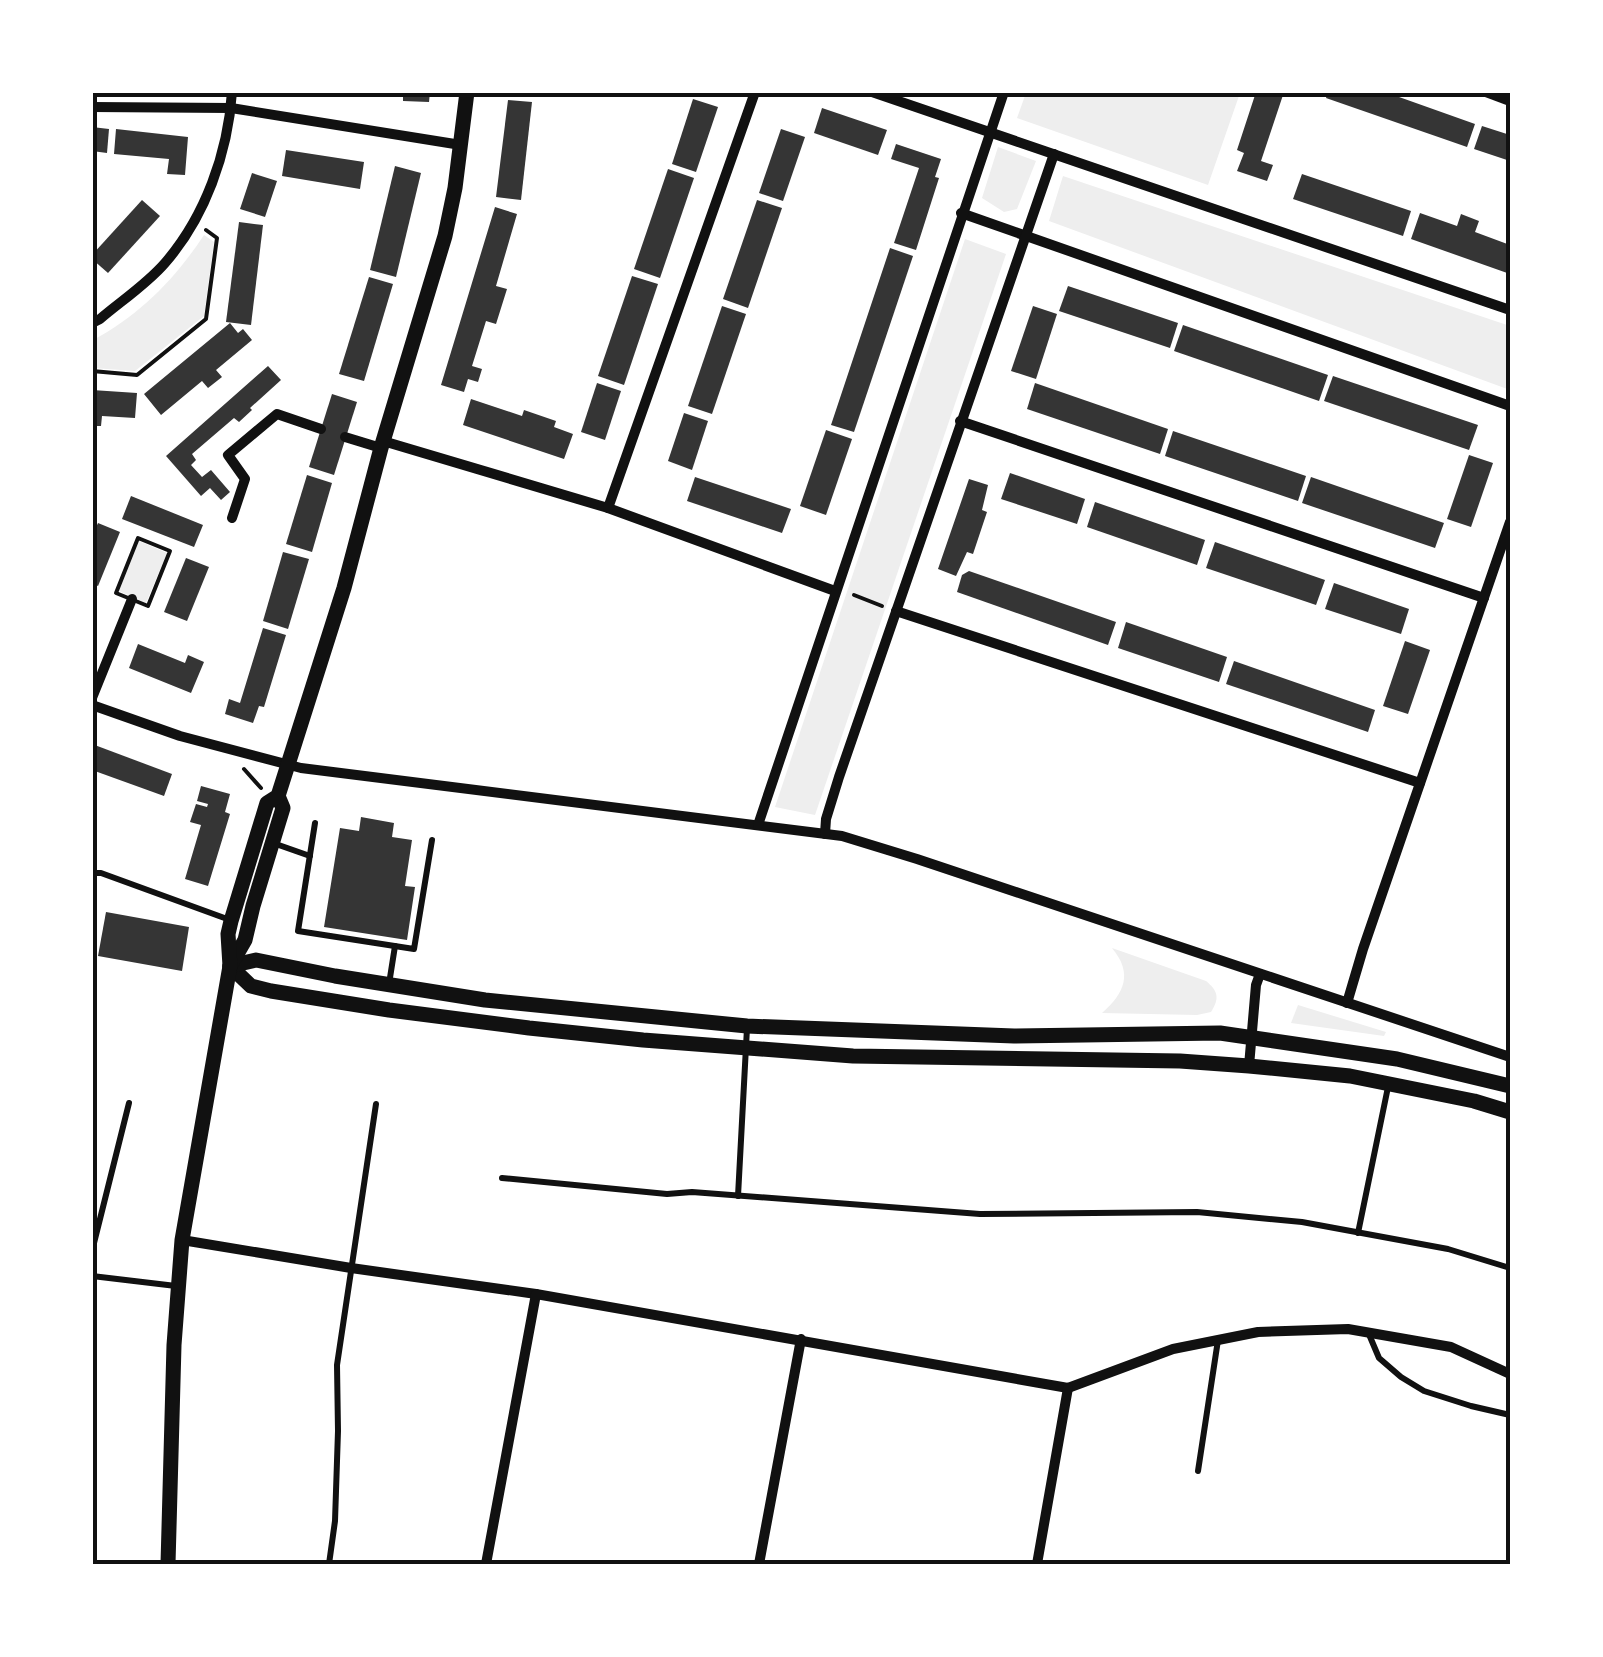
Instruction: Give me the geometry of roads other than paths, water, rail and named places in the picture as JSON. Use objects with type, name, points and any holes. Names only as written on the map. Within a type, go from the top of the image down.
[{"type":"street","points":[[92,322],[164,265],[194,222],[220,164],[232,92]]},
{"type":"street","points":[[230,966],[245,940],[282,808],[278,796],[286,765],[344,588],[445,236],[467,92]]},
{"type":"street","points":[[608,508],[755,92]]},
{"type":"street","points":[[872,92],[1510,310]]},
{"type":"street","points":[[758,825],[1004,92]]},
{"type":"street","points":[[1486,92],[1510,101]]},
{"type":"street","points":[[92,107],[231,108],[461,145]]},
{"type":"street","points":[[825,834],[826,818],[960,420],[1054,154]]},
{"type":"street","points":[[961,213],[1510,406]]},
{"type":"street","points":[[232,518],[245,478],[228,455],[277,414],[320,429]]},
{"type":"street","points":[[960,420],[1484,598]]},
{"type":"street","points":[[346,437],[608,508],[835,590]]},
{"type":"street","points":[[1346,1003],[1510,522]]},
{"type":"street","points":[[132,599],[92,702],[180,736],[308,770],[842,836],[1510,1057]]},
{"type":"street","points":[[896,611],[1420,783]]},
{"type":"street","points":[[168,1564],[174,1345],[182,1240],[230,966],[228,934],[267,803],[278,796]]},
{"type":"street","points":[[230,966],[256,960],[485,1000],[747,1026],[1014,1036],[1220,1034],[1396,1060],[1510,1086]]},
{"type":"street","points":[[230,966],[251,986],[389,1010],[605,1036],[853,1056],[1180,1061],[1249,1066],[1350,1076],[1510,1112]]},
{"type":"street","points":[[1249,1066],[1260,974]]},
{"type":"street","points":[[182,1240],[536,1294],[1068,1388],[1173,1349],[1258,1332],[1348,1329],[1451,1347],[1510,1374]]},
{"type":"street","points":[[486,1564],[536,1294]]},
{"type":"street","points":[[759,1564],[801,1339]]},
{"type":"street","points":[[1037,1564],[1068,1388]]},
{"type":"lane","points":[[314,822],[298,931],[396,946],[414,948],[432,840]]},
{"type":"lane","points":[[272,842],[310,856]]},
{"type":"lane","points":[[92,873],[231,921]]},
{"type":"lane","points":[[389,985],[396,946]]},
{"type":"lane","points":[[738,1196],[747,1026]]},
{"type":"lane","points":[[1358,1233],[1389,1084]]},
{"type":"lane","points":[[92,1251],[129,1103]]},
{"type":"lane","points":[[329,1564],[336,1503],[337,1365],[376,1104]]},
{"type":"lane","points":[[502,1178],[667,1194],[692,1192],[980,1214],[1197,1212],[1302,1222],[1448,1249],[1510,1268]]},
{"type":"lane","points":[[92,1276],[179,1286]]},
{"type":"lane","points":[[1368,1332],[1379,1358],[1424,1391],[1510,1415]]},
{"type":"lane","points":[[1198,1471],[1218,1340]]}]
